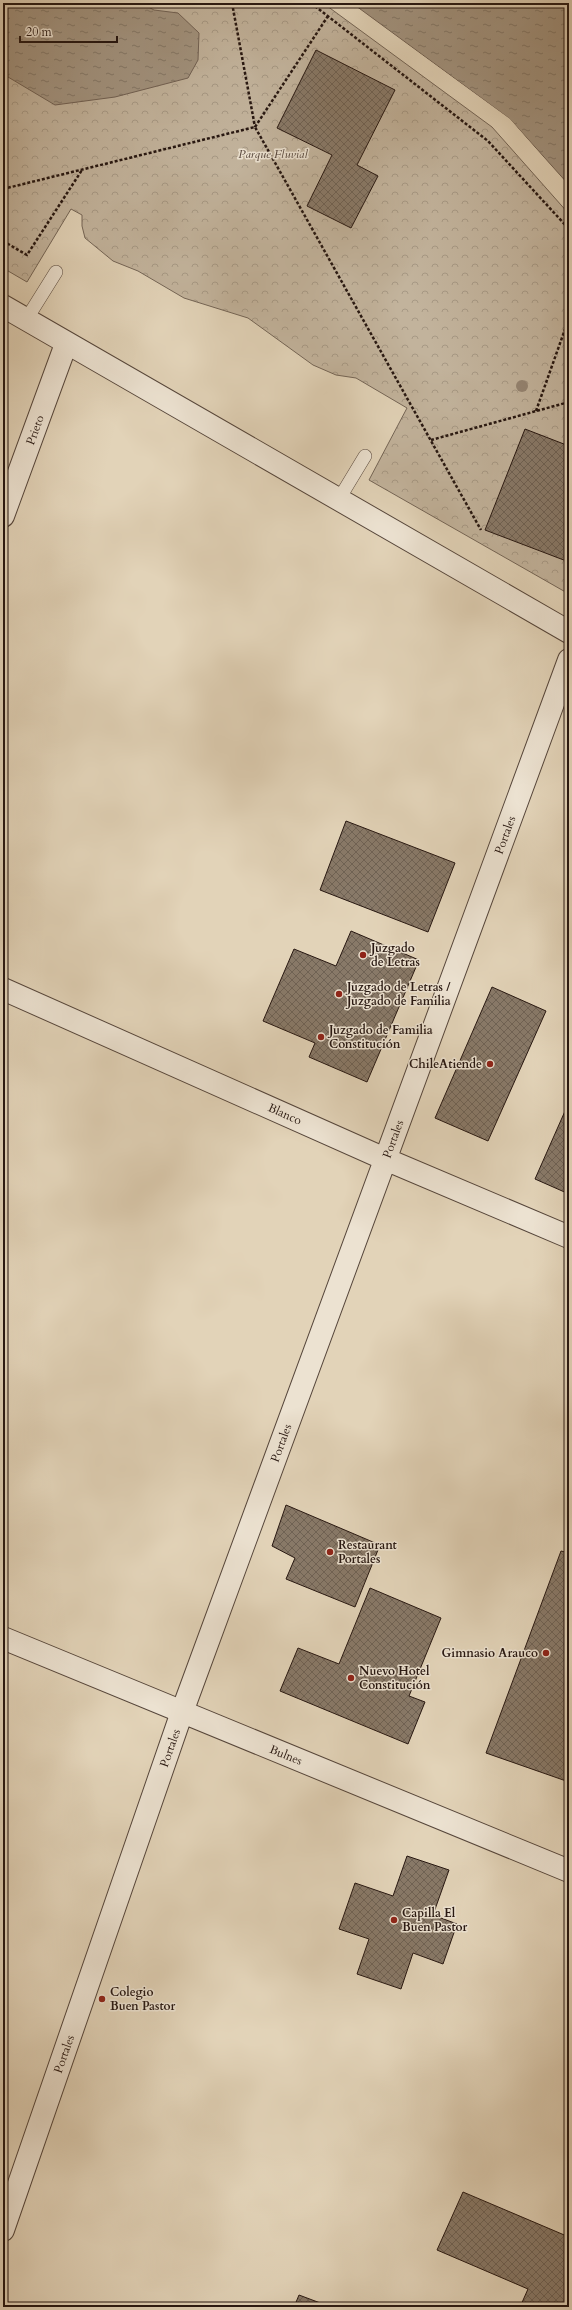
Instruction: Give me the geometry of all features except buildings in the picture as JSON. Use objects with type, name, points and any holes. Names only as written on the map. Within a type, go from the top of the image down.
[{"type":"street","points":[[3,306],[66,344],[569,632]]},
{"type":"street","name":"Prieto","points":[[3,516],[66,344]]},
{"type":"street","name":"Portales","points":[[3,2230],[182,1712],[569,660]]},
{"type":"street","name":"Blanco","points":[[3,989],[386,1159],[569,1237]]},
{"type":"street","name":"Bulnes","points":[[3,1638],[569,1871]]},
{"type":"lane","points":[[26,320],[56,272]]},
{"type":"lane","points":[[339,499],[365,456]]},
{"type":"path","points":[[232,3],[255,127],[481,530]]},
{"type":"path","points":[[310,3],[488,141],[569,229]]},
{"type":"path","points":[[3,189],[255,127],[328,16]]},
{"type":"path","points":[[3,241],[27,255],[82,170]]},
{"type":"path","points":[[536,411],[569,318]]},
{"type":"path","points":[[430,440],[569,402]]},
{"type":"green space","name":"Parque Fluvial","points":[[3,3],[323,3],[492,127],[569,214],[569,594],[369,480],[407,408],[356,378],[336,375],[313,365],[248,318],[184,298],[138,271],[113,261],[85,238],[82,226],[82,215],[71,209],[27,282],[3,268]]},
{"type":"water","points":[[3,3],[141,3],[154,10],[178,13],[199,33],[198,60],[188,78],[115,97],[55,105],[3,74]]},
{"type":"water","points":[[352,3],[569,3],[569,185],[510,119]]},
{"type":"pier","points":[[350,3],[510,119],[569,187],[508,120]]},
{"type":"place","name":"Juzgado de Letras","points":[[363,955]]},
{"type":"place","name":"Juzgado de Letras / Juzgado de Familia","points":[[339,994]]},
{"type":"place","name":"Juzgado de Familia Constitución","points":[[321,1037]]},
{"type":"place","name":"ChileAtiende","points":[[490,1064]]},
{"type":"place","name":"Restaurant Portales","points":[[330,1552]]},
{"type":"place","name":"Gimnasio Arauco","points":[[546,1653]]},
{"type":"place","name":"Nuevo Hotel Constitución","points":[[351,1678]]},
{"type":"place","name":"Capilla El Buen Pastor","points":[[394,1920]]},
{"type":"place","name":"Colegio Buen Pastor","points":[[102,1999]]}]
